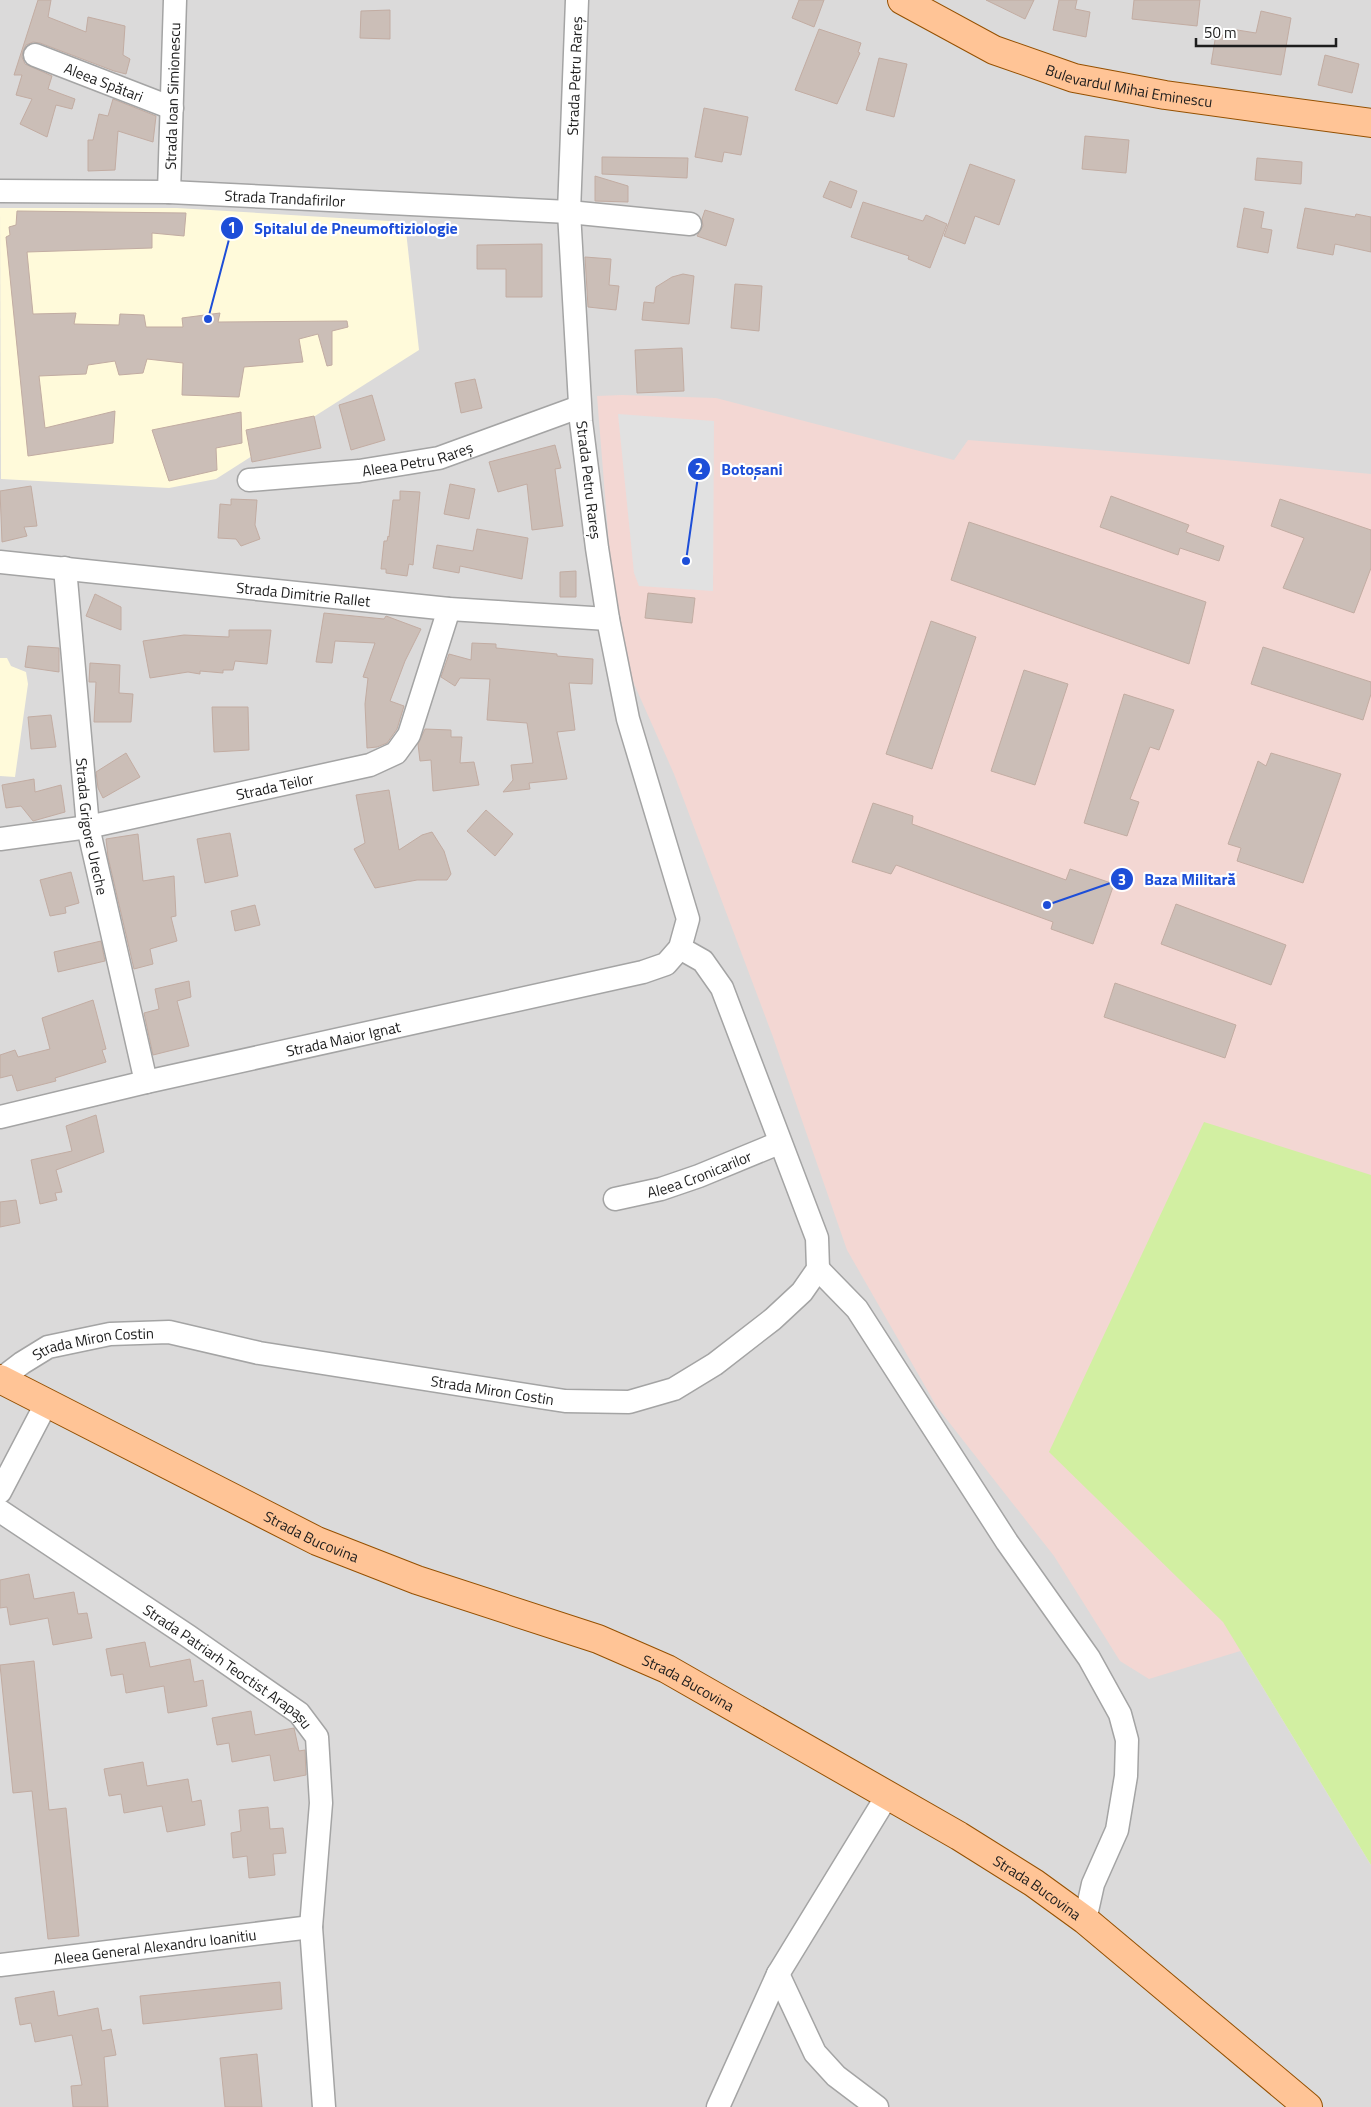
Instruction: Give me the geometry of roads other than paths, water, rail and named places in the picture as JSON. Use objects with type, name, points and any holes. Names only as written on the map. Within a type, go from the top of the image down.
[{"type":"main road","name":"Bulevardul Mihai Eminescu","points":[[902,0],[994,50],[1074,78],[1165,95],[1371,123]]},
{"type":"main road","name":"Strada Bucovina","points":[[0,1379],[317,1541],[417,1580],[598,1639],[667,1669],[959,1836],[1034,1883],[1085,1920],[1308,2107]]},
{"type":"street","name":"Strada Ioan Simionescu","points":[[169,192],[175,0]]},
{"type":"street","name":"Strada Petru Rareș","points":[[577,0],[569,212],[579,408],[608,618],[628,719],[688,919],[680,948]]},
{"type":"street","name":"Aleea Spătari","points":[[35,56],[172,108]]},
{"type":"street","name":"Strada Trandafirilor","points":[[0,191],[169,192],[569,212],[690,224]]},
{"type":"street","name":"Aleea Petru Rareș","points":[[249,480],[359,471],[439,458],[579,408]]},
{"type":"street","name":"Strada Dimitrie Rallet","points":[[0,562],[450,609],[608,618]]},
{"type":"street","name":"Strada Grigore Ureche","points":[[65,568],[88,827],[146,1082]]},
{"type":"street","name":"Strada Teilor","points":[[0,840],[88,827],[370,765],[396,753],[409,735],[450,609]]},
{"type":"street","name":"Strada Maior Ignat","points":[[0,1117],[146,1082],[643,972],[666,964],[680,948]]},
{"type":"street","points":[[680,948],[703,961],[722,988],[779,1143],[817,1238],[818,1269],[857,1310],[1007,1542],[1089,1658],[1120,1714],[1127,1740],[1126,1776],[1117,1830],[1093,1884],[1085,1920]]},
{"type":"street","name":"Aleea Cronicarilor","points":[[615,1199],[662,1189],[779,1143]]},
{"type":"street","name":"Strada Miron Costin","points":[[0,1379],[22,1363],[48,1348],[110,1334],[169,1332],[259,1353],[566,1401],[630,1402],[674,1388],[715,1364],[773,1319],[802,1292],[818,1269]]},
{"type":"street","points":[[0,1492],[46,1404]]},
{"type":"street","name":"Strada Patriarh Teoctist Arapașu","points":[[0,1511],[181,1631],[300,1713],[317,1737],[321,1803],[311,1927],[324,2107]]},
{"type":"street","points":[[718,2107],[778,1974],[887,1796]]},
{"type":"street","name":"Aleea General Alexandru Ioanitiu","points":[[0,1965],[311,1927]]},
{"type":"street","points":[[778,1974],[815,2053],[836,2076],[877,2107]]},
{"type":"place","name":"Spitalul de Pneumoftiziologie","points":[[208,319]]},
{"type":"place","name":"Botoșani","points":[[686,561]]},
{"type":"place","name":"Baza Militară","points":[[1047,905]]}]
